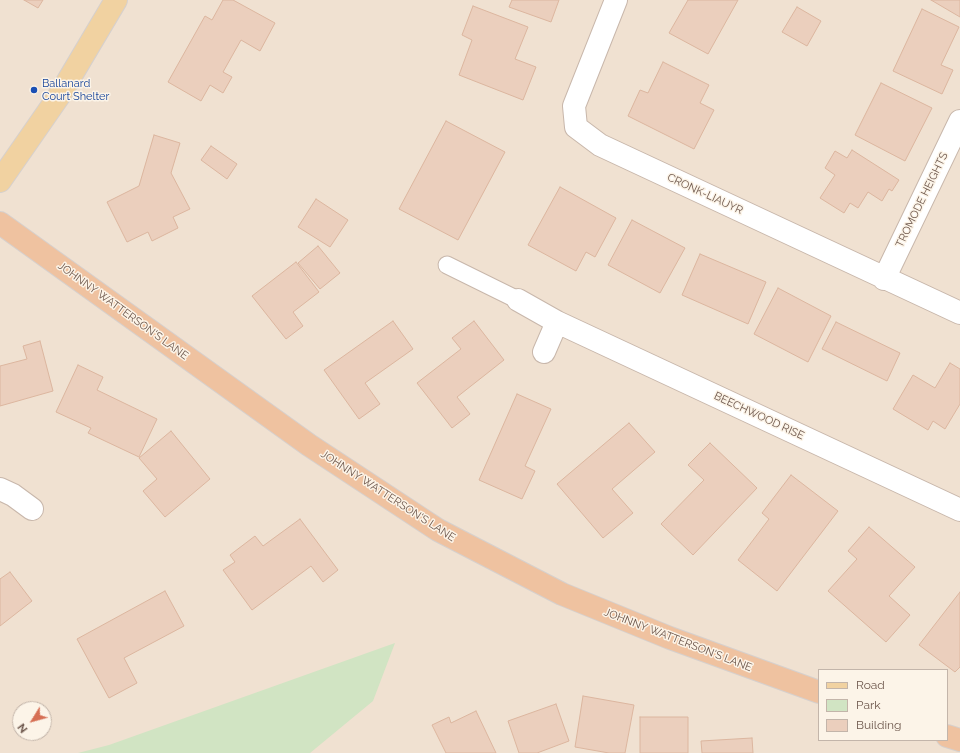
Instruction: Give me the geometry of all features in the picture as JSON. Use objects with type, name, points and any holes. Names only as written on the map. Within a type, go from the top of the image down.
[{"type":"highway","name":"JOHNNY WATTERSON'S LANE","points":[[0,223],[309,445],[438,530],[562,594],[670,638],[818,692]]},
{"type":"highway","points":[[948,736],[960,740]]},
{"type":"main road","points":[[0,181],[59,96],[116,0]]},
{"type":"street","name":"CRONK-LIAUYR","points":[[616,0],[574,106],[576,127],[600,145],[884,279],[960,313]]},
{"type":"street","name":"TROMODE HEIGHTS","points":[[884,279],[960,121]]},
{"type":"street","name":"BEECHWOOD RISE","points":[[518,300],[557,322],[960,510]]},
{"type":"street","points":[[544,352],[557,322]]},
{"type":"street","points":[[0,489],[13,495],[32,509]]},
{"type":"lane","name":"BEECHWOOD RISE","points":[[447,265],[518,300]]},
{"type":"shaded area","points":[[0,0],[960,0],[960,753],[0,753]]},
{"type":"green space","points":[[395,643],[373,701],[310,753],[78,753],[109,745]]},
{"type":"building","points":[[24,0],[43,0],[38,8]]},
{"type":"building","points":[[223,0],[233,0],[275,23],[260,51],[241,40],[223,72],[232,77],[223,93],[210,85],[201,101],[168,82],[205,16],[212,20]]},
{"type":"building","points":[[512,0],[559,0],[551,22],[509,7]]},
{"type":"building","points":[[688,0],[738,0],[708,54],[669,33]]},
{"type":"building","points":[[931,0],[960,0],[960,17]]},
{"type":"building","points":[[473,6],[528,27],[515,59],[536,67],[523,100],[459,75],[472,40],[462,35]]},
{"type":"building","points":[[797,7],[821,21],[807,46],[782,32]]},
{"type":"building","points":[[922,9],[959,27],[941,65],[953,70],[942,94],[893,71]]},
{"type":"building","points":[[663,62],[709,85],[700,103],[714,110],[694,149],[628,116],[640,90],[648,93]]},
{"type":"building","points":[[881,83],[932,108],[905,161],[855,135]]},
{"type":"building","points":[[446,121],[505,152],[458,240],[399,209]]},
{"type":"building","points":[[154,135],[180,143],[171,173],[190,209],[173,217],[178,228],[152,241],[148,232],[127,242],[107,202],[139,186]]},
{"type":"building","points":[[211,146],[237,164],[227,179],[201,160]]},
{"type":"building","points":[[852,150],[899,180],[892,191],[889,189],[882,201],[868,192],[858,208],[850,203],[844,213],[820,198],[835,175],[825,168],[835,151],[847,158]]},
{"type":"building","points":[[560,187],[616,218],[595,257],[586,252],[576,271],[528,245]]},
{"type":"building","points":[[316,199],[348,220],[330,247],[298,227]]},
{"type":"building","points":[[632,220],[685,248],[660,293],[608,265]]},
{"type":"building","points":[[318,246],[340,273],[320,289],[298,263]]},
{"type":"building","points":[[700,254],[766,282],[748,324],[682,295]]},
{"type":"building","points":[[296,262],[319,292],[293,312],[303,326],[286,339],[252,296]]},
{"type":"building","points":[[778,288],[831,316],[808,362],[754,334]]},
{"type":"building","points":[[393,321],[413,349],[365,383],[380,404],[359,419],[324,370]]},
{"type":"building","points":[[474,321],[504,360],[457,397],[470,414],[452,428],[417,383],[461,349],[452,338]]},
{"type":"building","points":[[836,322],[900,353],[887,381],[822,349]]},
{"type":"building","points":[[40,341],[53,391],[0,406],[0,366],[27,359],[23,346]]},
{"type":"building","points":[[950,363],[960,369],[960,404],[945,429],[933,421],[928,430],[893,409],[913,375],[935,388]]},
{"type":"building","points":[[78,365],[103,377],[97,390],[157,419],[139,457],[88,433],[91,428],[56,412]]},
{"type":"building","points":[[517,394],[551,409],[525,466],[535,471],[522,499],[479,480]]},
{"type":"building","points":[[629,423],[655,452],[612,489],[633,513],[603,538],[557,484]]},
{"type":"building","points":[[171,431],[210,479],[165,517],[143,491],[157,479],[139,458]]},
{"type":"building","points":[[710,443],[757,488],[693,555],[661,524],[704,480],[688,465]]},
{"type":"building","points":[[791,475],[838,511],[777,591],[738,560],[769,519],[762,513]]},
{"type":"building","points":[[300,519],[338,570],[323,582],[311,566],[252,610],[223,570],[235,562],[230,555],[255,536],[263,546]]},
{"type":"building","points":[[869,527],[915,567],[889,596],[910,615],[886,642],[828,591],[857,559],[848,551]]},
{"type":"building","points":[[10,572],[32,601],[0,626],[0,579]]},
{"type":"building","points":[[165,591],[184,626],[124,658],[137,683],[109,698],[77,639]]},
{"type":"building","points":[[960,592],[960,667],[955,672],[919,645]]},
{"type":"building","points":[[583,696],[634,705],[625,753],[609,753],[575,747]]},
{"type":"building","points":[[556,704],[569,741],[537,753],[519,753],[508,721]]},
{"type":"building","points":[[476,711],[496,753],[446,753],[432,725],[449,717],[451,723]]},
{"type":"building","points":[[640,717],[688,717],[688,753],[640,753]]},
{"type":"building","points":[[752,738],[753,753],[702,753],[701,741]]},
{"type":"place","name":"Ballanard Court Shelter","points":[[34,90]]}]
